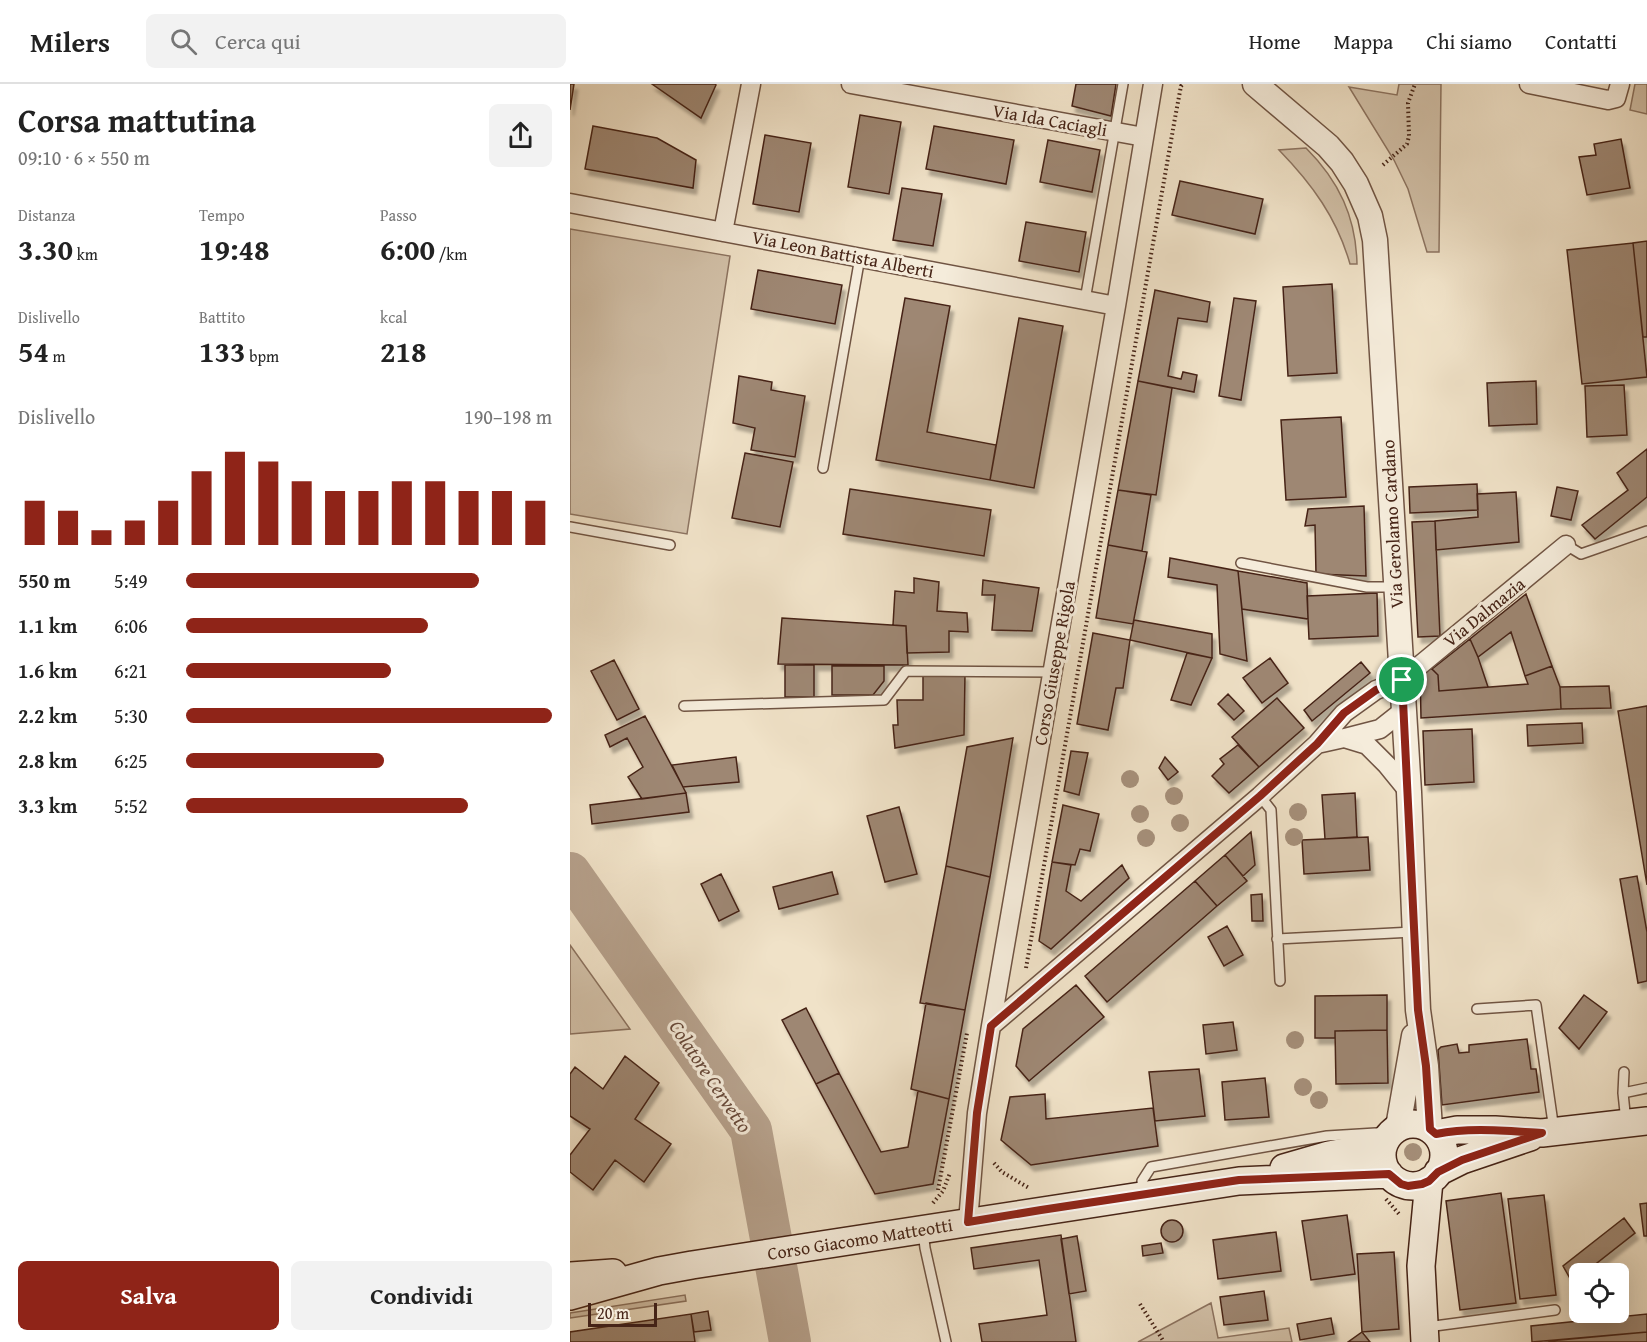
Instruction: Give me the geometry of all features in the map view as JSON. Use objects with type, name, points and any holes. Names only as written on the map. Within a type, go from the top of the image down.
[{"type":"main road","points":[[1433,1132],[1495,1130],[1548,1133],[1637,1122]]},
{"type":"main road","points":[[1421,1266],[1382,1161],[1391,1135],[1407,1124],[1416,1124],[1433,1132],[1440,1140],[1444,1153],[1434,1177],[1421,1266],[1425,1334]]},
{"type":"main road","points":[[1390,1184],[1415,1186],[1462,1160],[1548,1133]]},
{"type":"main road","name":"Corso Giacomo Matteotti","points":[[570,1296],[692,1264],[856,1239],[924,1218],[968,1222],[1239,1180],[1391,1135]]},
{"type":"main road","name":"Corso Giacomo Matteotti","points":[[1239,1180],[1390,1184]]},
{"type":"main road","name":"Corso Giacomo Matteotti","points":[[570,1276],[659,1271]]},
{"type":"street","points":[[723,232],[751,84]]},
{"type":"street","name":"Via Ida Caciagli","points":[[851,84],[1144,137]]},
{"type":"street","name":"Corso Giuseppe Rigola","points":[[1146,84],[1149,105]]},
{"type":"street","name":"Corso Giuseppe Rigola","points":[[968,1222],[977,1113],[991,1026],[1153,84]]},
{"type":"street","name":"Via Gerolamo Cardano","points":[[1256,84],[1328,146],[1342,162],[1356,184],[1370,216],[1375,240],[1404,710],[1418,1010],[1433,1132]]},
{"type":"street","points":[[1529,84],[1608,100],[1616,98],[1620,84]]},
{"type":"street","name":"Via Leon Battista Alberti","points":[[570,203],[1116,306]]},
{"type":"street","name":"Via Dalmazia","points":[[991,1026],[1260,796],[1317,744],[1344,713],[1376,690],[1402,680],[1566,545]]},
{"type":"street","points":[[1317,744],[1380,729],[1404,710]]},
{"type":"street","points":[[1344,738],[1367,745],[1387,765],[1408,792]]},
{"type":"street","name":"Via Gerolamo Cardano","points":[[1391,1135],[1418,1010]]},
{"type":"lane","points":[[1085,300],[1123,84]]},
{"type":"lane","points":[[823,468],[860,257]]},
{"type":"lane","points":[[570,527],[670,545]]},
{"type":"lane","points":[[1566,545],[1581,554],[1647,531]]},
{"type":"lane","points":[[1241,563],[1367,587],[1395,587]]},
{"type":"lane","points":[[684,706],[884,700],[906,671],[1053,672]]},
{"type":"lane","points":[[1260,796],[1271,810],[1280,981]]},
{"type":"lane","points":[[1277,939],[1414,932]]},
{"type":"lane","points":[[1477,1009],[1536,1005],[1548,1133]]},
{"type":"lane","points":[[1624,1072],[1623,1093],[1637,1122]]},
{"type":"lane","points":[[1623,1093],[1647,1088]]},
{"type":"lane","points":[[1143,1194],[1142,1180],[1151,1167],[1327,1136],[1391,1135]]},
{"type":"lane","points":[[924,1218],[925,1248],[946,1342]]},
{"type":"lane","points":[[1425,1334],[1555,1310]]},
{"type":"path","points":[[1021,1001],[1175,118],[1183,84]]},
{"type":"path","points":[[1383,165],[1407,144],[1409,136],[1408,103],[1415,84]]},
{"type":"path","points":[[924,1218],[943,1191],[951,1165]]},
{"type":"path","points":[[1390,1184],[1389,1201],[1399,1214],[1399,1223]]},
{"type":"path","points":[[1140,1304],[1164,1342]]},
{"type":"shaded area","points":[[1399,84],[1441,84],[1439,252],[1427,252],[1408,189],[1394,160],[1349,87],[1397,95]]},
{"type":"shaded area","points":[[1635,84],[1647,84],[1647,114],[1630,110]]},
{"type":"shaded area","points":[[1306,148],[1328,173],[1344,201],[1353,231],[1357,264],[1350,264],[1345,247],[1322,202],[1279,150]]},
{"type":"shaded area","points":[[570,229],[730,256],[687,534],[570,514]]},
{"type":"shaded area","points":[[570,945],[630,1029],[570,1034]]},
{"type":"shaded area","points":[[685,1295],[686,1301],[570,1318],[570,1313]]},
{"type":"shaded area","points":[[1211,1303],[1218,1338],[1289,1328],[1292,1342],[1138,1342]]},
{"type":"building","points":[[570,84],[574,84],[570,110]]},
{"type":"building","points":[[652,84],[715,84],[716,85],[701,118]]},
{"type":"building","points":[[1076,84],[1116,84],[1111,116],[1072,106]]},
{"type":"building","points":[[860,115],[901,122],[889,194],[848,187]]},
{"type":"building","points":[[593,126],[657,138],[696,160],[693,188],[585,169]]},
{"type":"building","points":[[934,126],[1014,140],[1006,184],[926,169]]},
{"type":"building","points":[[765,135],[811,143],[799,212],[753,204]]},
{"type":"building","points":[[1621,139],[1630,188],[1587,195],[1579,157],[1596,155],[1594,144]]},
{"type":"building","points":[[1048,140],[1100,150],[1092,192],[1040,182]]},
{"type":"building","points":[[1180,181],[1263,199],[1255,234],[1172,215]]},
{"type":"building","points":[[902,188],[942,194],[933,246],[893,240]]},
{"type":"building","points":[[1026,222],[1086,232],[1079,272],[1019,261]]},
{"type":"building","points":[[1647,241],[1647,337],[1643,337],[1633,243]]},
{"type":"building","points":[[1633,243],[1647,377],[1582,384],[1567,250]]},
{"type":"building","points":[[758,270],[842,285],[835,324],[751,309]]},
{"type":"building","points":[[1332,284],[1337,373],[1288,376],[1283,287]]},
{"type":"building","points":[[1155,290],[1210,302],[1207,322],[1178,318],[1168,376],[1181,379],[1183,372],[1197,375],[1194,392],[1138,381]]},
{"type":"building","points":[[905,298],[950,306],[927,432],[996,445],[990,480],[876,460]]},
{"type":"building","points":[[1234,298],[1256,301],[1241,400],[1219,396]]},
{"type":"building","points":[[1019,318],[1063,326],[1034,488],[990,480]]},
{"type":"building","points":[[739,376],[772,382],[771,390],[805,396],[795,457],[751,450],[755,428],[733,423]]},
{"type":"building","points":[[1138,381],[1172,388],[1156,495],[1118,490]]},
{"type":"building","points":[[1536,381],[1537,424],[1489,426],[1487,383]]},
{"type":"building","points":[[1624,385],[1627,435],[1587,437],[1585,386]]},
{"type":"building","points":[[1341,417],[1346,497],[1286,500],[1281,420]]},
{"type":"building","points":[[1647,449],[1647,497],[1595,539],[1582,525],[1628,490],[1617,473]]},
{"type":"building","points":[[745,453],[793,462],[780,527],[732,518]]},
{"type":"building","points":[[1477,484],[1478,510],[1410,513],[1409,487]]},
{"type":"building","points":[[1557,487],[1578,491],[1571,520],[1551,516]]},
{"type":"building","points":[[850,489],[991,510],[984,556],[843,534]]},
{"type":"building","points":[[1118,490],[1151,495],[1142,551],[1108,545]]},
{"type":"building","points":[[1516,492],[1519,542],[1436,550],[1435,521],[1478,517],[1477,494]]},
{"type":"building","points":[[1364,506],[1366,576],[1316,574],[1315,525],[1305,526],[1308,509]]},
{"type":"building","points":[[1435,521],[1440,636],[1418,637],[1412,522]]},
{"type":"building","points":[[1108,545],[1147,552],[1133,624],[1096,618]]},
{"type":"building","points":[[1170,558],[1238,571],[1247,661],[1220,654],[1217,585],[1168,577]]},
{"type":"building","points":[[1238,571],[1307,583],[1308,619],[1242,609]]},
{"type":"building","points":[[914,578],[939,582],[937,611],[967,613],[968,632],[949,631],[949,652],[907,653],[906,626],[893,625],[895,591],[914,593]]},
{"type":"building","points":[[983,580],[1039,588],[1032,631],[992,630],[995,595],[982,595]]},
{"type":"building","points":[[1377,593],[1378,636],[1309,639],[1307,596]]},
{"type":"building","points":[[1526,594],[1552,666],[1525,676],[1511,632],[1478,657],[1470,639]]},
{"type":"building","points":[[782,618],[906,626],[908,665],[778,664]]},
{"type":"building","points":[[1134,620],[1212,634],[1212,658],[1130,640]]},
{"type":"building","points":[[1093,633],[1130,640],[1123,688],[1116,688],[1108,730],[1077,724]]},
{"type":"building","points":[[1470,639],[1488,687],[1439,691],[1438,675],[1432,669]]},
{"type":"building","points":[[1187,653],[1212,658],[1191,705],[1171,700]]},
{"type":"building","points":[[1270,658],[1288,683],[1262,703],[1243,678]]},
{"type":"building","points":[[614,660],[639,709],[617,720],[591,671]]},
{"type":"building","points":[[1361,662],[1370,673],[1312,721],[1304,710]]},
{"type":"building","points":[[785,665],[814,665],[814,697],[785,697]]},
{"type":"building","points":[[832,666],[884,666],[884,681],[873,695],[832,695]]},
{"type":"building","points":[[1552,666],[1560,687],[1561,709],[1421,718],[1420,669],[1432,669],[1438,675],[1439,691],[1528,684],[1525,676]]},
{"type":"building","points":[[923,674],[965,674],[964,735],[895,748],[893,725],[898,725],[897,700],[923,700]]},
{"type":"building","points":[[1609,686],[1611,708],[1561,709],[1560,687]]},
{"type":"building","points":[[1228,694],[1244,711],[1234,720],[1218,704]]},
{"type":"building","points":[[1277,698],[1304,728],[1259,767],[1232,737]]},
{"type":"building","points":[[1647,706],[1647,885],[1618,711]]},
{"type":"building","points":[[645,716],[686,793],[642,799],[628,777],[643,767],[627,738],[610,747],[605,735]]},
{"type":"building","points":[[1582,723],[1583,743],[1528,746],[1527,725]]},
{"type":"building","points":[[1472,729],[1474,782],[1425,785],[1423,731]]},
{"type":"building","points":[[1013,738],[990,877],[946,866],[967,747]]},
{"type":"building","points":[[1238,745],[1259,767],[1229,793],[1212,776],[1224,764],[1220,759]]},
{"type":"building","points":[[1071,751],[1088,753],[1079,795],[1064,791]]},
{"type":"building","points":[[736,757],[739,782],[683,787],[672,765]]},
{"type":"building","points":[[1165,757],[1178,772],[1168,780],[1159,768]]},
{"type":"building","points":[[686,793],[689,812],[592,824],[590,805]]},
{"type":"building","points":[[1355,793],[1357,837],[1325,839],[1322,795]]},
{"type":"building","points":[[1063,805],[1099,814],[1090,851],[1080,849],[1075,865],[1052,862]]},
{"type":"building","points":[[899,807],[917,874],[885,882],[867,816]]},
{"type":"building","points":[[1251,832],[1255,865],[1243,876],[1225,855]]},
{"type":"building","points":[[1368,837],[1370,870],[1304,874],[1302,840]]},
{"type":"building","points":[[1225,855],[1247,881],[1217,906],[1195,881]]},
{"type":"building","points":[[1052,862],[1071,865],[1066,891],[1081,901],[1122,865],[1129,878],[1051,949],[1039,941]]},
{"type":"building","points":[[946,866],[990,877],[965,1010],[920,1003]]},
{"type":"building","points":[[832,872],[838,894],[779,909],[773,887]]},
{"type":"building","points":[[721,874],[739,911],[719,921],[701,884]]},
{"type":"building","points":[[1637,876],[1647,932],[1647,981],[1638,983],[1620,879]]},
{"type":"building","points":[[1195,881],[1217,906],[1107,1002],[1085,976]]},
{"type":"building","points":[[1262,894],[1263,921],[1252,921],[1251,895]]},
{"type":"building","points":[[1227,926],[1243,955],[1224,966],[1208,937]]},
{"type":"building","points":[[1076,985],[1104,1017],[1029,1081],[1016,1066],[1023,1029]]},
{"type":"building","points":[[1387,995],[1387,1030],[1335,1031],[1335,1038],[1315,1038],[1315,996]]},
{"type":"building","points":[[1584,995],[1607,1012],[1579,1049],[1559,1028]]},
{"type":"building","points":[[926,1003],[965,1010],[949,1099],[911,1089]]},
{"type":"building","points":[[806,1008],[839,1073],[816,1084],[782,1020]]},
{"type":"building","points":[[1233,1022],[1237,1050],[1206,1054],[1203,1025]]},
{"type":"building","points":[[1387,1030],[1388,1083],[1336,1084],[1335,1031]]},
{"type":"building","points":[[1527,1039],[1531,1069],[1536,1069],[1539,1092],[1442,1105],[1438,1050],[1441,1047],[1457,1044],[1459,1053],[1469,1052],[1469,1045]]},
{"type":"building","points":[[625,1056],[659,1083],[635,1119],[671,1144],[644,1182],[615,1160],[593,1190],[570,1172],[570,1155],[590,1129],[570,1116],[570,1074],[575,1067],[603,1089]]},
{"type":"building","points":[[1199,1069],[1205,1116],[1155,1121],[1149,1072]]},
{"type":"building","points":[[839,1073],[881,1152],[908,1147],[918,1091],[949,1099],[933,1184],[875,1194],[816,1084]]},
{"type":"building","points":[[1265,1078],[1269,1117],[1225,1120],[1222,1082]]},
{"type":"building","points":[[1045,1094],[1046,1119],[1153,1108],[1158,1146],[1031,1165],[1001,1140],[1010,1097]]},
{"type":"building","points":[[1501,1193],[1516,1303],[1460,1310],[1446,1201]]},
{"type":"building","points":[[1544,1195],[1556,1295],[1520,1299],[1508,1199]]},
{"type":"building","points":[[1647,1203],[1647,1236],[1644,1236],[1640,1204]]},
{"type":"building","points":[[1347,1215],[1355,1274],[1311,1280],[1302,1221]]},
{"type":"building","points":[[1624,1218],[1635,1233],[1597,1263],[1569,1263],[1569,1277],[1563,1266]]},
{"type":"building","points":[[1172,1220],[1180,1223],[1183,1231],[1180,1239],[1172,1242],[1164,1239],[1161,1231],[1164,1223]]},
{"type":"building","points":[[1276,1232],[1281,1271],[1218,1279],[1213,1240]]},
{"type":"building","points":[[1061,1235],[1076,1342],[982,1342],[979,1324],[1047,1315],[1039,1260],[974,1269],[971,1248]]},
{"type":"building","points":[[1077,1236],[1086,1291],[1069,1294],[1061,1239]]},
{"type":"building","points":[[1161,1243],[1163,1253],[1143,1256],[1142,1246]]},
{"type":"building","points":[[1394,1252],[1399,1329],[1362,1332],[1357,1254]]},
{"type":"building","points":[[1264,1291],[1268,1320],[1224,1325],[1220,1297]]},
{"type":"building","points":[[708,1311],[711,1330],[694,1332],[691,1314]]},
{"type":"building","points":[[691,1314],[695,1342],[570,1342],[570,1332]]},
{"type":"building","points":[[1647,1314],[1647,1332],[1532,1342],[1531,1326],[1569,1322],[1629,1323],[1629,1316]]},
{"type":"building","points":[[1331,1318],[1334,1334],[1300,1340],[1297,1324]]},
{"type":"building","points":[[1362,1332],[1370,1342],[1348,1342]]},
{"type":"building","points":[[1647,1332],[1647,1342],[1549,1342],[1549,1341]]},
{"type":"waterway","name":"Colatore Cervetto","points":[[570,873],[751,1130],[790,1342]]},
{"type":"route","points":[[1402,680],[1418,1010],[1426,1066],[1430,1129],[1436,1134],[1457,1130],[1542,1133],[1462,1160],[1438,1172],[1429,1181],[1415,1186],[1401,1184],[1389,1174],[1239,1180],[968,1222],[977,1113],[991,1026],[1260,796],[1317,744],[1344,713],[1376,690],[1402,680]]}]
